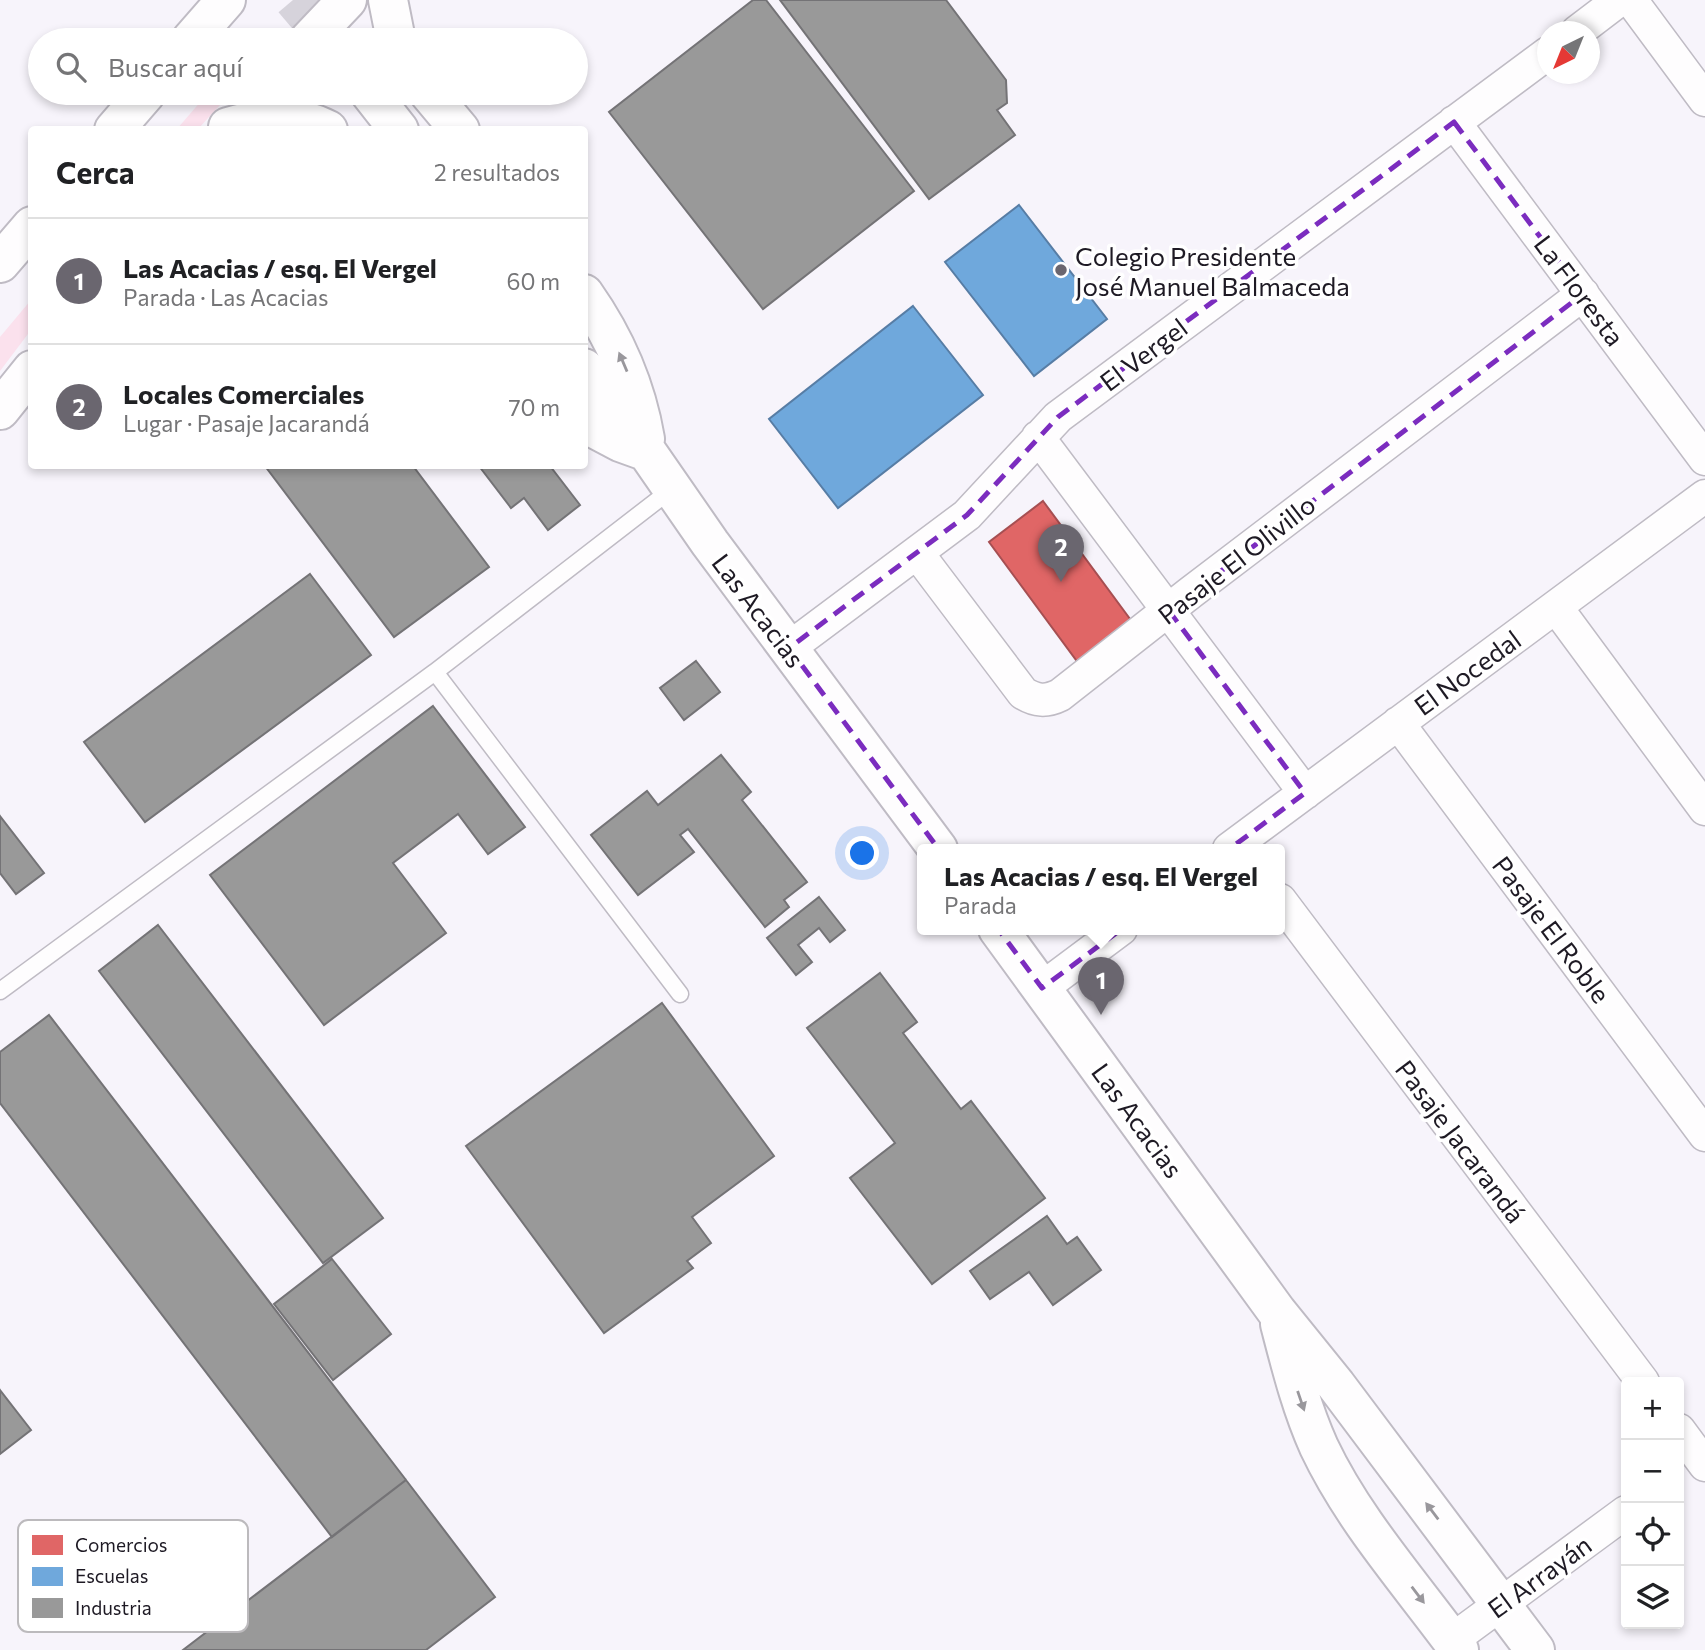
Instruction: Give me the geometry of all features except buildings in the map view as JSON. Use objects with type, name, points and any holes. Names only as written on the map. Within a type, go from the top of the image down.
[{"type":"main road","points":[[202,28],[226,0]]},
{"type":"main road","points":[[320,28],[347,0]]},
{"type":"main road","points":[[387,0],[393,28]]},
{"type":"main road","points":[[117,126],[136,105]]},
{"type":"main road","points":[[229,126],[249,105]]},
{"type":"main road","points":[[379,105],[396,126]]},
{"type":"main road","points":[[439,105],[457,126]]},
{"type":"main road","points":[[233,126],[275,117],[300,119],[318,126]]},
{"type":"main road","points":[[0,263],[28,231]]},
{"type":"main road","points":[[588,300],[609,333],[635,392],[647,452]]},
{"type":"main road","name":"Las Acacias","points":[[588,373],[934,844]]},
{"type":"main road","points":[[0,411],[28,375]]},
{"type":"main road","points":[[588,425],[647,452]]},
{"type":"main road","name":"Las Acacias","points":[[1002,935],[1277,1312],[1336,1385],[1535,1650]]},
{"type":"main road","name":"Las Acacias","points":[[1277,1312],[1295,1384],[1307,1417],[1339,1484],[1361,1518],[1456,1645]]},
{"type":"street","points":[[1591,21],[1619,0]]},
{"type":"street","points":[[1631,0],[1705,100]]},
{"type":"street","name":"El Vergel","points":[[789,648],[967,515],[1058,417],[1537,61]]},
{"type":"street","name":"La Floresta","points":[[1454,122],[1705,459]]},
{"type":"street","name":"Pasaje El Olivillo","points":[[918,554],[1023,693],[1039,700],[1050,700],[1583,295]]},
{"type":"street","points":[[1038,437],[1305,793]]},
{"type":"street","name":"El Nocedal","points":[[1240,844],[1398,723],[1705,496]]},
{"type":"street","points":[[1556,607],[1705,809]]},
{"type":"street","name":"Pasaje El Roble","points":[[1398,723],[1705,1135]]},
{"type":"street","name":"Pasaje Jacarandá","points":[[1285,908],[1639,1377]]},
{"type":"street","points":[[1042,988],[1113,935]]},
{"type":"street","points":[[1684,1439],[1697,1462]]},
{"type":"street","name":"El Arrayán","points":[[1456,1645],[1502,1604],[1621,1516]]},
{"type":"lane","points":[[0,991],[435,672],[672,489]]},
{"type":"lane","points":[[435,672],[680,994]]},
{"type":"highlighted area","points":[[1454,122],[1583,294],[1169,611],[1305,793],[1042,988],[789,648],[967,515],[1058,417]]},
{"type":"shaded area","points":[[198,105],[220,105],[201,126],[180,126]]},
{"type":"shaded area","points":[[28,304],[28,334],[0,371],[0,337]]},
{"type":"tunnel","points":[[293,0],[317,28]]},
{"type":"place","name":"Colegio Presidente José Manuel Balmaceda","points":[[1061,270]]},
{"type":"place","name":"Locales Comerciales","points":[[1061,582]]},
{"type":"place","name":"Las Acacias / esq. El Vergel","points":[[1101,1015]]}]
